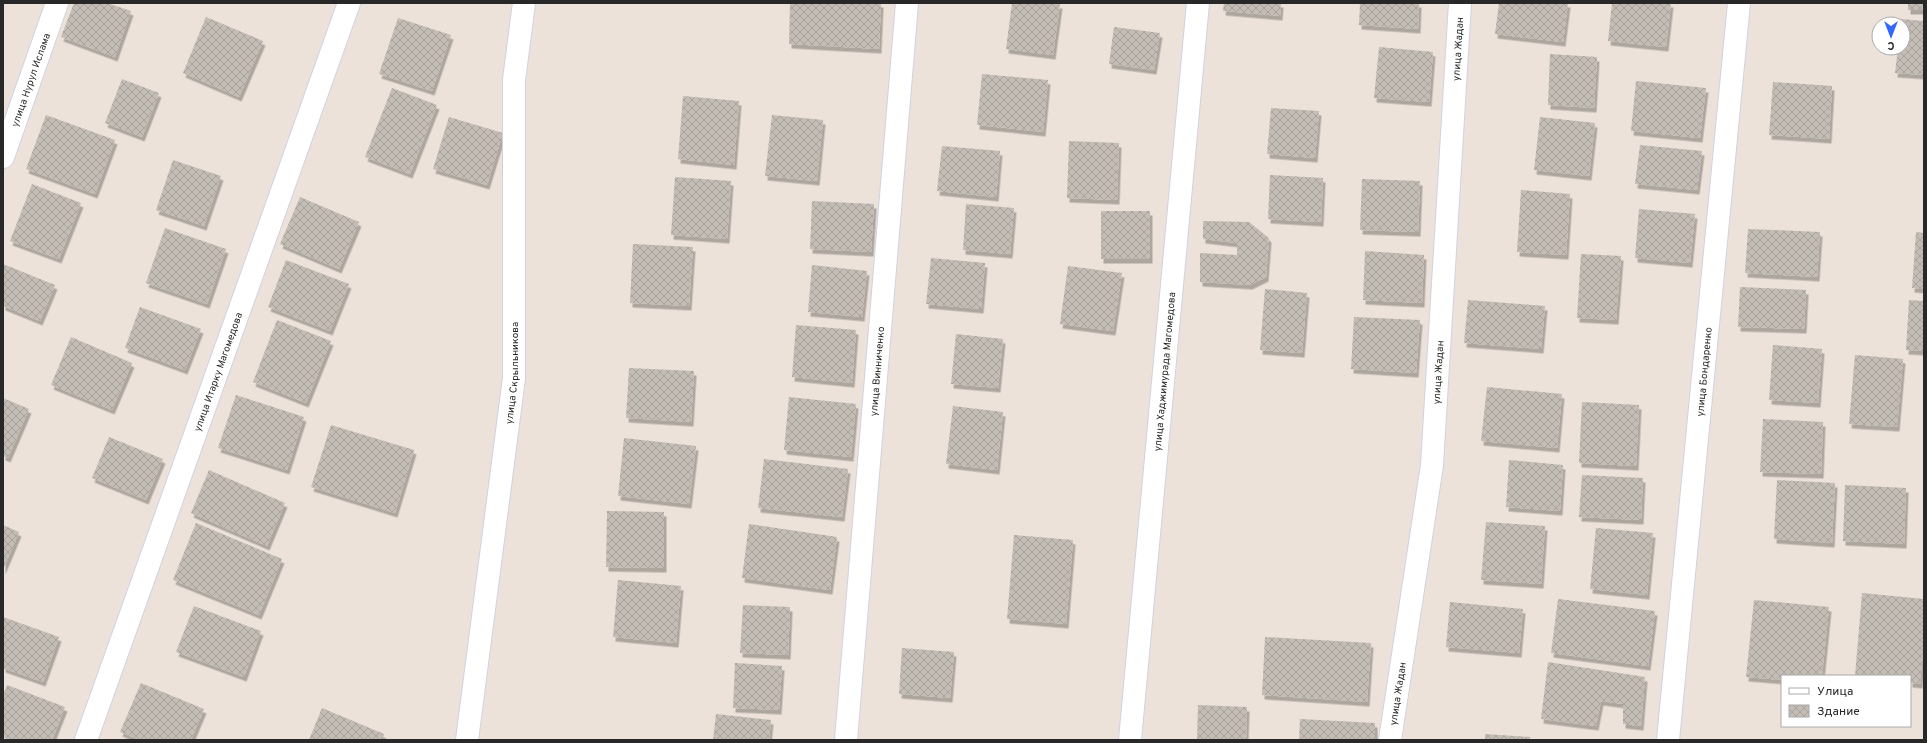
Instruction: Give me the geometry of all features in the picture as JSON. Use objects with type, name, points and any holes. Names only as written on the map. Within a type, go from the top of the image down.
[{"type":"street","name":"улица Нурул Ислама","points":[[3,157],[57,3]]},
{"type":"street","name":"улица Итарку Магомедова","points":[[86,740],[349,3]]},
{"type":"street","name":"улица Скрыльникова","points":[[467,740],[514,378],[514,80],[524,3]]},
{"type":"street","name":"улица Винниченко","points":[[846,740],[907,3]]},
{"type":"street","name":"улица Хаджимурада Магомедова","points":[[1130,740],[1198,3]]},
{"type":"street","name":"улица Жадан","points":[[1390,740],[1432,465],[1460,3]]},
{"type":"street","name":"улица Бондаренко","points":[[1668,740],[1739,3]]},
{"type":"building","points":[[74,3],[107,3],[131,11],[115,57],[61,37]]},
{"type":"building","points":[[790,3],[881,3],[879,49],[789,44]]},
{"type":"building","points":[[1012,3],[1060,4],[1053,55],[1006,49]]},
{"type":"building","points":[[1224,3],[1281,3],[1280,16],[1223,11]]},
{"type":"building","points":[[1360,3],[1419,3],[1418,29],[1359,25]]},
{"type":"building","points":[[1499,3],[1568,3],[1563,42],[1495,34]]},
{"type":"building","points":[[1612,3],[1671,3],[1666,47],[1608,41]]},
{"type":"building","points":[[1908,3],[1924,3],[1924,10],[1908,10]]},
{"type":"building","points":[[206,17],[263,41],[239,97],[183,73]]},
{"type":"building","points":[[398,18],[451,35],[432,91],[379,74]]},
{"type":"building","points":[[1911,20],[1924,21],[1924,75],[1895,73],[1897,56],[1911,56]]},
{"type":"building","points":[[1114,27],[1160,33],[1154,70],[1109,64]]},
{"type":"building","points":[[1379,47],[1433,52],[1429,102],[1374,98]]},
{"type":"building","points":[[1550,54],[1597,57],[1594,108],[1548,105]]},
{"type":"building","points":[[982,74],[1048,80],[1043,132],[977,125]]},
{"type":"building","points":[[122,79],[159,93],[142,137],[105,123]]},
{"type":"building","points":[[1636,81],[1706,88],[1700,138],[1631,131]]},
{"type":"building","points":[[1773,82],[1832,86],[1829,139],[1769,135]]},
{"type":"building","points":[[392,88],[437,105],[410,174],[365,157]]},
{"type":"building","points":[[683,96],[739,101],[734,165],[678,159]]},
{"type":"building","points":[[1271,108],[1319,111],[1315,158],[1267,154]]},
{"type":"building","points":[[46,115],[115,140],[95,194],[26,169]]},
{"type":"building","points":[[772,115],[823,120],[817,181],[765,176]]},
{"type":"building","points":[[449,117],[503,133],[487,185],[433,169]]},
{"type":"building","points":[[1540,117],[1595,123],[1589,176],[1534,170]]},
{"type":"building","points":[[1069,141],[1119,143],[1117,200],[1067,198]]},
{"type":"building","points":[[1640,145],[1702,151],[1697,190],[1635,184]]},
{"type":"building","points":[[942,146],[1000,151],[996,197],[937,191]]},
{"type":"building","points":[[173,160],[221,176],[204,226],[156,210]]},
{"type":"building","points":[[1270,175],[1323,178],[1321,222],[1268,219]]},
{"type":"building","points":[[675,177],[731,181],[727,239],[671,235]]},
{"type":"building","points":[[1362,179],[1420,181],[1418,232],[1360,230]]},
{"type":"building","points":[[32,184],[81,203],[59,259],[10,241]]},
{"type":"building","points":[[1521,190],[1570,194],[1566,255],[1517,252]]},
{"type":"building","points":[[300,197],[359,222],[339,269],[280,244]]},
{"type":"building","points":[[812,201],[874,204],[871,252],[810,249]]},
{"type":"building","points":[[966,204],[1014,208],[1010,254],[963,250]]},
{"type":"building","points":[[1639,209],[1695,214],[1690,263],[1635,258]]},
{"type":"building","points":[[1101,211],[1150,211],[1150,259],[1101,259]]},
{"type":"building","points":[[1203,221],[1249,222],[1269,238],[1266,277],[1250,285],[1200,282],[1200,253],[1237,255],[1237,243],[1203,239]]},
{"type":"building","points":[[165,228],[226,249],[207,304],[146,283]]},
{"type":"building","points":[[1748,229],[1820,232],[1817,277],[1745,273]]},
{"type":"building","points":[[1916,232],[1924,233],[1924,289],[1912,288]]},
{"type":"building","points":[[633,244],[693,247],[689,306],[630,303]]},
{"type":"building","points":[[1365,251],[1424,255],[1422,303],[1363,300]]},
{"type":"building","points":[[1581,254],[1621,256],[1616,320],[1577,318]]},
{"type":"building","points":[[931,258],[985,263],[981,309],[926,304]]},
{"type":"building","points":[[286,260],[349,284],[330,331],[268,307]]},
{"type":"building","points":[[3,264],[55,285],[40,321],[3,306]]},
{"type":"building","points":[[812,265],[867,271],[862,317],[808,312]]},
{"type":"building","points":[[1068,266],[1122,273],[1113,331],[1060,324]]},
{"type":"building","points":[[1740,287],[1806,290],[1804,329],[1738,327]]},
{"type":"building","points":[[1265,289],[1307,293],[1302,353],[1260,350]]},
{"type":"building","points":[[1468,300],[1545,306],[1541,349],[1464,343]]},
{"type":"building","points":[[1909,300],[1924,301],[1924,351],[1906,350]]},
{"type":"building","points":[[140,307],[201,329],[185,370],[125,348]]},
{"type":"building","points":[[1354,317],[1420,320],[1416,373],[1351,369]]},
{"type":"building","points":[[277,320],[331,341],[306,403],[253,382]]},
{"type":"building","points":[[796,325],[856,330],[852,383],[792,377]]},
{"type":"building","points":[[956,334],[1003,339],[998,388],[951,384]]},
{"type":"building","points":[[71,337],[132,363],[112,410],[51,385]]},
{"type":"building","points":[[1773,345],[1822,349],[1818,403],[1769,400]]},
{"type":"building","points":[[1855,355],[1903,359],[1897,427],[1849,424]]},
{"type":"building","points":[[629,368],[694,371],[691,422],[626,418]]},
{"type":"building","points":[[1487,387],[1562,394],[1557,448],[1481,441]]},
{"type":"building","points":[[236,395],[304,417],[287,470],[218,448]]},
{"type":"building","points":[[789,397],[856,404],[851,457],[784,450]]},
{"type":"building","points":[[3,398],[29,409],[8,458],[3,456]]},
{"type":"building","points":[[1582,402],[1639,405],[1636,466],[1579,463]]},
{"type":"building","points":[[953,406],[1003,412],[997,470],[946,464]]},
{"type":"building","points":[[1763,419],[1823,422],[1821,474],[1760,472]]},
{"type":"building","points":[[331,425],[414,450],[395,513],[311,487]]},
{"type":"building","points":[[109,437],[163,459],[146,500],[92,478]]},
{"type":"building","points":[[624,438],[696,446],[689,504],[618,496]]},
{"type":"building","points":[[764,459],[848,469],[842,517],[758,508]]},
{"type":"building","points":[[1509,460],[1563,465],[1560,511],[1506,507]]},
{"type":"building","points":[[209,470],[285,503],[267,546],[191,513]]},
{"type":"building","points":[[1582,475],[1643,478],[1641,520],[1579,517]]},
{"type":"building","points":[[1777,480],[1835,483],[1832,543],[1774,539]]},
{"type":"building","points":[[1845,485],[1906,488],[1904,544],[1843,541]]},
{"type":"building","points":[[607,511],[664,512],[664,568],[606,567]]},
{"type":"building","points":[[1486,522],[1545,526],[1541,584],[1481,580]]},
{"type":"building","points":[[196,523],[282,559],[259,615],[173,580]]},
{"type":"building","points":[[749,524],[837,537],[830,590],[742,578]]},
{"type":"building","points":[[3,525],[19,532],[3,570]]},
{"type":"building","points":[[1596,528],[1653,533],[1647,595],[1590,589]]},
{"type":"building","points":[[1014,535],[1073,540],[1066,624],[1007,619]]},
{"type":"building","points":[[618,580],[681,586],[676,643],[613,637]]},
{"type":"building","points":[[1862,593],[1924,599],[1924,639],[1920,684],[1911,683],[1911,675],[1855,675]]},
{"type":"building","points":[[1558,599],[1655,611],[1648,666],[1551,653]]},
{"type":"building","points":[[1754,600],[1829,607],[1822,675],[1781,675],[1781,680],[1746,677]]},
{"type":"building","points":[[1450,602],[1523,609],[1519,653],[1446,647]]},
{"type":"building","points":[[743,605],[790,607],[788,655],[740,653]]},
{"type":"building","points":[[194,606],[261,631],[244,677],[176,652]]},
{"type":"building","points":[[3,617],[59,637],[43,682],[3,668]]},
{"type":"building","points":[[1265,637],[1371,643],[1367,702],[1262,695]]},
{"type":"building","points":[[902,648],[954,652],[950,698],[899,694]]},
{"type":"building","points":[[1548,662],[1645,677],[1641,726],[1623,724],[1623,704],[1601,701],[1596,726],[1541,719]]},
{"type":"building","points":[[735,663],[782,666],[779,710],[733,708]]},
{"type":"building","points":[[141,683],[204,709],[191,740],[140,740],[120,732]]},
{"type":"building","points":[[7,685],[65,707],[52,740],[9,740],[3,737],[3,696]]},
{"type":"building","points":[[1198,705],[1247,707],[1246,740],[1197,740]]},
{"type":"building","points":[[322,708],[384,734],[382,740],[309,740]]},
{"type":"building","points":[[716,714],[771,720],[769,740],[713,740]]},
{"type":"building","points":[[1300,719],[1375,723],[1375,740],[1299,740]]},
{"type":"building","points":[[1485,734],[1530,737],[1530,740],[1485,740]]}]
